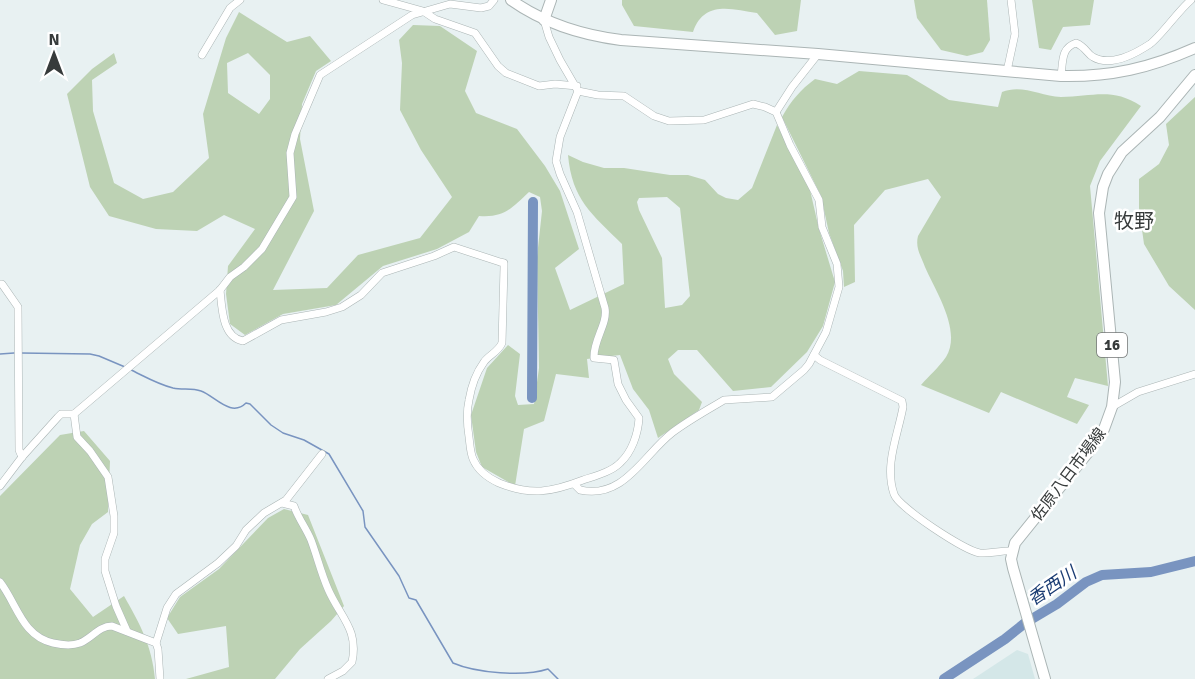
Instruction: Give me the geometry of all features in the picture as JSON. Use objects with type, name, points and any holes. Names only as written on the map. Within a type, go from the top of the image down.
[{"type":"street","points":[[202,55],[230,8],[240,0]]},
{"type":"street","points":[[383,0],[423,11],[435,19],[464,27],[475,33],[498,66],[506,73],[538,86],[555,84],[598,95],[624,96],[654,116],[669,122],[704,120],[753,104],[776,112],[790,145],[819,200],[822,226],[837,264],[839,287],[832,315],[814,355],[804,370],[772,397],[724,400],[690,420],[665,439],[628,478],[591,493],[580,490],[574,484]]},
{"type":"street","points":[[0,486],[22,457],[61,414],[74,414],[220,290],[230,277],[250,262],[262,249],[293,197],[290,153],[295,134],[320,75],[412,15],[450,4],[481,8],[489,6],[494,0]]},
{"type":"street","points":[[512,0],[544,20],[590,36],[1061,76],[1135,70],[1165,62],[1195,48]]},
{"type":"street","points":[[551,0],[544,20],[549,37],[578,89]]},
{"type":"street","points":[[1007,71],[1015,34],[1011,0]]},
{"type":"street","points":[[1061,76],[1064,52],[1068,45],[1076,43],[1084,47],[1092,57],[1107,61],[1121,58],[1151,44],[1191,0]]},
{"type":"street","points":[[776,112],[818,54]]},
{"type":"street","name":"佐原八日市場線","points":[[1012,551],[1015,543],[1090,450],[1104,429],[1112,407],[1115,382],[1099,213],[1103,187],[1108,174],[1122,152],[1160,117],[1195,75]]},
{"type":"street","points":[[220,290],[229,333],[235,339],[243,341],[276,322],[342,307],[361,295],[382,273],[434,256],[447,249],[457,248],[500,261],[504,263],[503,338],[500,348],[485,361],[472,388],[466,420],[473,459],[485,476],[515,489],[546,491],[574,484],[619,465],[634,442],[639,418],[618,384],[615,360],[594,358],[595,342],[606,313],[577,212],[557,167],[556,157],[560,137],[578,89]]},
{"type":"street","points":[[0,284],[12,295],[18,307],[19,450],[22,457]]},
{"type":"street","points":[[814,355],[827,364],[902,401],[903,407],[895,441],[891,474],[894,496],[900,503],[939,531],[973,551],[981,553],[1012,551],[1013,568],[1045,679]]},
{"type":"street","points":[[1112,407],[1138,392],[1195,374]]},
{"type":"street","points":[[74,414],[77,437],[108,477],[114,516],[114,533],[105,559],[105,571],[127,631]]},
{"type":"street","points":[[160,679],[156,643],[167,608],[176,594],[219,564],[236,546],[246,530],[264,513],[282,503],[322,454]]},
{"type":"street","points":[[282,503],[294,506],[310,538],[327,588],[354,637],[352,662],[343,671],[328,679]]},
{"type":"street","points":[[0,582],[29,630],[47,642],[73,645],[83,642],[108,626],[156,643]]},
{"type":"shaded area","points":[[1017,650],[1028,654],[1035,679],[973,679]]},
{"type":"green space","points":[[622,0],[801,0],[797,31],[775,35],[757,13],[728,9],[711,11],[704,15],[693,32],[634,26],[622,5]]},
{"type":"green space","points":[[914,0],[987,0],[990,40],[983,52],[967,56],[941,50],[917,18]]},
{"type":"green space","points":[[1032,0],[1094,0],[1090,25],[1063,27],[1051,50],[1039,48]]},
{"type":"green space","points":[[239,12],[287,42],[310,36],[331,61],[316,71],[302,104],[300,139],[314,211],[273,290],[327,288],[358,255],[420,238],[452,197],[421,150],[400,110],[402,63],[399,40],[413,25],[440,26],[477,51],[465,91],[476,113],[517,129],[545,166],[560,191],[579,249],[555,268],[570,310],[624,284],[622,244],[585,205],[574,184],[568,155],[604,168],[688,175],[705,180],[718,194],[726,198],[738,200],[752,188],[777,125],[810,190],[835,282],[823,326],[807,352],[771,387],[733,391],[697,350],[678,350],[668,359],[674,374],[702,402],[699,410],[658,438],[649,410],[633,389],[620,355],[587,359],[589,378],[556,374],[544,421],[524,429],[515,486],[482,467],[476,452],[471,415],[487,368],[508,345],[520,354],[515,396],[518,405],[534,404],[539,368],[537,257],[542,211],[540,197],[529,192],[501,214],[479,216],[469,232],[437,249],[383,266],[336,305],[283,314],[245,335],[230,324],[226,294],[228,266],[255,229],[224,215],[197,231],[156,229],[109,216],[90,187],[67,94],[92,69],[114,53],[117,63],[92,80],[93,111],[114,183],[143,199],[173,192],[209,158],[203,114],[226,38]],"holes":[[[248,53],[270,75],[270,99],[259,114],[228,93],[227,63]],[[667,197],[680,208],[690,296],[682,305],[665,308],[662,258],[637,202],[639,198]]]},
{"type":"green space","points":[[859,71],[907,75],[949,100],[998,107],[1002,92],[1017,89],[1061,97],[1111,95],[1131,100],[1141,106],[1100,161],[1090,186],[1108,386],[1075,378],[1067,397],[1089,405],[1077,424],[1001,392],[989,413],[921,385],[946,357],[951,335],[946,312],[917,244],[918,236],[941,197],[928,179],[885,190],[854,225],[855,282],[844,287],[843,271],[829,233],[821,196],[782,117],[796,96],[815,79],[837,84]]},
{"type":"green space","points":[[1195,97],[1195,310],[1169,286],[1144,244],[1139,208],[1139,179],[1159,164],[1169,145],[1166,124]]},
{"type":"green space","points":[[84,431],[110,461],[108,512],[92,524],[80,545],[70,589],[93,617],[124,596],[144,636],[151,656],[155,679],[0,679],[0,496],[60,435]]},
{"type":"green space","points":[[284,509],[308,515],[344,606],[300,649],[275,679],[186,679],[229,667],[226,626],[178,634],[167,618],[180,597],[219,569],[268,518]]},
{"type":"waterway","points":[[532,398],[533,202]]},
{"type":"waterway","points":[[0,354],[14,353]]},
{"type":"waterway","points":[[21,353],[90,354],[125,367]]},
{"type":"waterway","points":[[129,369],[176,389],[201,391],[229,407],[235,408],[246,403],[250,404],[271,425],[283,433],[304,440],[329,454],[363,511],[365,527],[399,576],[409,598],[416,600],[453,663],[500,673],[526,673],[548,669],[558,679]]},
{"type":"waterway","name":"香西川","points":[[944,679],[1025,623],[1057,604],[1086,582],[1102,575],[1151,572],[1195,561]]},
{"type":"district","name":"牧野","points":[[1134,221]]}]
